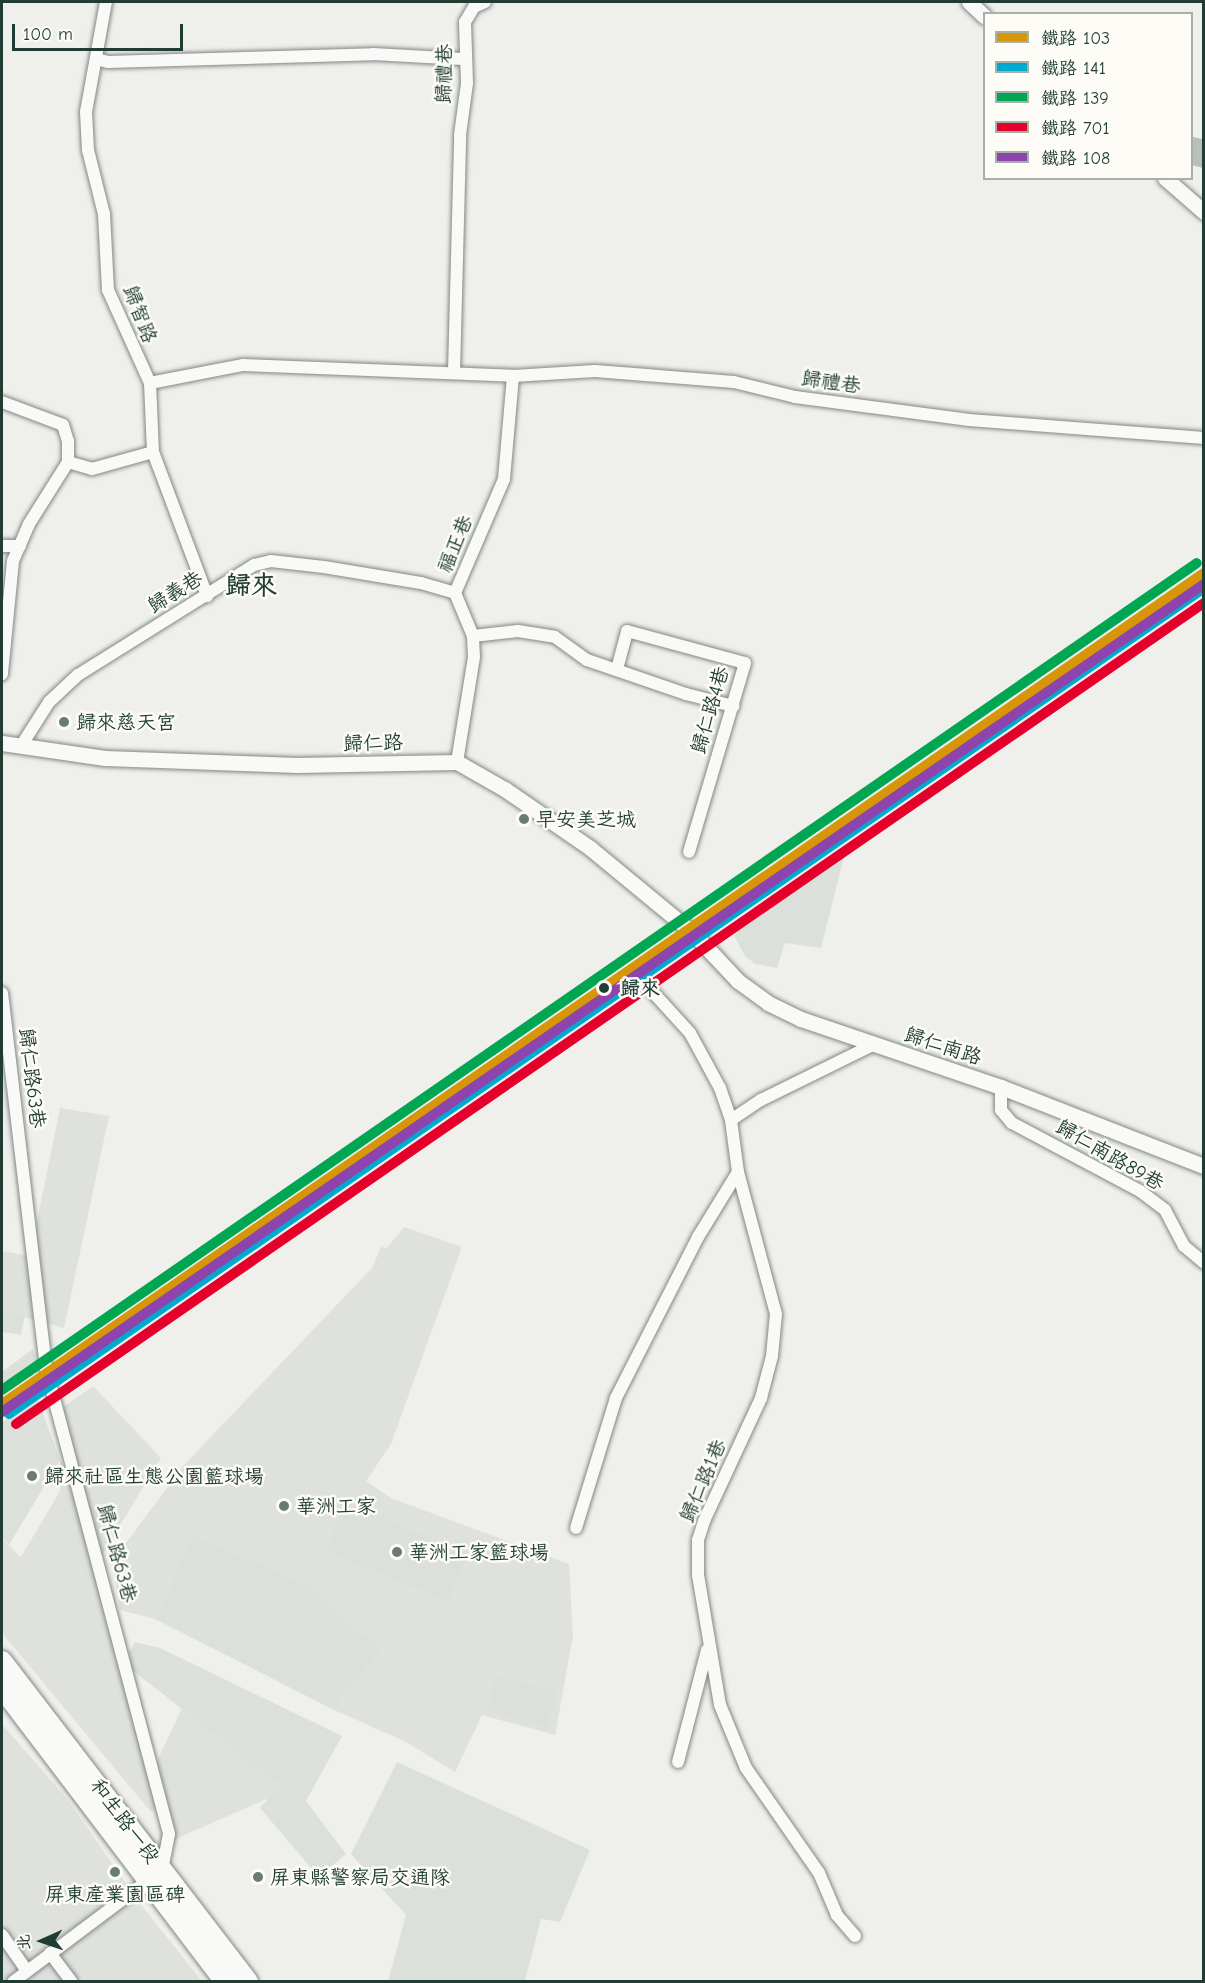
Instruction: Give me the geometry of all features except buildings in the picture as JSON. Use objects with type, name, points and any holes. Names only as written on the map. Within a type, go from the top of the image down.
[{"type":"main road","name":"和生路一段","points":[[2,1661],[155,1875],[225,1982]]},
{"type":"main road","name":"和生路一段","points":[[2,1688],[155,1875],[248,1982]]},
{"type":"street","name":"歸智路","points":[[106,2],[86,112],[88,150],[104,214],[108,290],[150,383],[153,452],[207,596]]},
{"type":"street","name":"歸禮巷","points":[[454,372],[460,135],[467,83],[464,59],[465,22],[474,7],[485,2]]},
{"type":"street","points":[[969,2],[983,15]]},
{"type":"street","points":[[96,58],[108,62],[373,54],[464,59]]},
{"type":"street","points":[[1167,180],[1203,212]]},
{"type":"street","name":"歸禮巷","points":[[150,383],[243,365],[513,376],[595,371],[734,382],[795,397],[969,420],[1203,438]]},
{"type":"street","name":"福正巷","points":[[457,762],[474,657],[473,636],[455,593],[504,479],[513,376]]},
{"type":"street","points":[[2,402],[63,425],[68,441],[68,462],[29,524],[13,561],[2,674]]},
{"type":"street","points":[[68,462],[92,469],[153,452]]},
{"type":"street","points":[[2,546],[20,546]]},
{"type":"street","name":"歸義巷","points":[[23,743],[49,702],[78,675],[254,565],[271,561],[421,583],[455,593]]},
{"type":"street","points":[[473,636],[518,631],[555,637],[588,660],[686,694],[733,706]]},
{"type":"street","name":"歸仁路4巷","points":[[617,669],[627,631],[745,663],[690,852]]},
{"type":"street","name":"歸仁路","points":[[2,743],[23,743],[105,758],[307,765],[457,762]]},
{"type":"street","name":"歸仁南路","points":[[457,762],[506,790],[590,848],[692,932],[738,981],[768,1003],[873,1045],[1001,1087],[1203,1166]]},
{"type":"street","name":"歸仁路1巷","points":[[640,978],[690,1033],[720,1088],[731,1120],[738,1172],[776,1314],[772,1356],[761,1398],[704,1521],[698,1540],[698,1575],[708,1646],[720,1705],[746,1768],[819,1874],[837,1915],[855,1936]]},
{"type":"street","name":"歸仁路63巷","points":[[2,993],[46,1368],[169,1834],[155,1875]]},
{"type":"street","points":[[731,1120],[761,1100],[873,1045]]},
{"type":"street","name":"歸仁南路89巷","points":[[1001,1087],[1001,1110],[1012,1123],[1140,1191],[1165,1210],[1184,1246],[1203,1263]]},
{"type":"street","points":[[576,1528],[616,1398],[698,1236],[738,1172]]},
{"type":"street","points":[[678,1762],[708,1646]]},
{"type":"street","points":[[13,1982],[155,1875]]},
{"type":"street","points":[[2,1935],[27,1971]]},
{"type":"street","points":[[50,1953],[72,1982]]},
{"type":"shaded area","points":[[1193,137],[1203,139],[1203,168],[1193,165]]},
{"type":"shaded area","points":[[847,845],[821,948],[785,943],[777,968],[755,964],[745,956],[734,936],[754,907]]},
{"type":"shaded area","points":[[60,1108],[109,1116],[64,1328],[2,1311],[2,1251],[30,1256]]},
{"type":"shaded area","name":"華洲工家","points":[[404,1227],[462,1247],[391,1444],[366,1481],[391,1498],[569,1564],[573,1636],[555,1735],[482,1715],[455,1772],[406,1742],[332,1709],[381,1652],[192,1536],[155,1619],[120,1610],[112,1562],[184,1465],[372,1268],[381,1247],[387,1248]]},
{"type":"shaded area","points":[[2,1311],[25,1315],[21,1335],[2,1332]]},
{"type":"shaded area","points":[[33,1349],[39,1368],[2,1394],[2,1372]]},
{"type":"shaded area","points":[[93,1386],[161,1458],[102,1555],[62,1408]]},
{"type":"shaded area","points":[[38,1400],[60,1460],[9,1545],[2,1538],[2,1422]]},
{"type":"shaded area","points":[[60,1460],[71,1474],[159,1806],[151,1812],[2,1633],[2,1539],[21,1557],[60,1491]]},
{"type":"shaded area","name":"華洲工家籃球場","points":[[346,1503],[467,1553],[448,1601],[326,1551]]},
{"type":"shaded area","points":[[192,1536],[304,1584],[381,1652],[332,1709],[155,1619]]},
{"type":"shaded area","points":[[135,1642],[160,1648],[342,1736],[306,1801],[346,1854],[319,1877],[260,1808],[280,1785],[132,1670],[129,1652]]},
{"type":"shaded area","points":[[496,1677],[556,1691],[547,1727],[487,1712]]},
{"type":"shaded area","points":[[183,1706],[281,1786],[269,1798],[173,1840],[153,1770]]},
{"type":"shaded area","points":[[2,1724],[68,1800],[138,1901],[202,1981],[2,1981]]},
{"type":"shaded area","points":[[397,1762],[590,1850],[560,1922],[541,1919],[525,1981],[388,1981],[406,1915],[351,1854]]},
{"type":"rail line","name":"139","points":[[2,1390],[1197,563]]},
{"type":"rail line","name":"103","points":[[2,1404],[1204,573]]},
{"type":"rail line","name":"108","points":[[2,1412],[1204,584]]},
{"type":"rail line","name":"141","points":[[9,1414],[1204,588]]},
{"type":"rail line","name":"701","points":[[16,1424],[1204,603]]},
{"type":"place","name":"歸來慈天宮","points":[[64,722]]},
{"type":"place","name":"早安美芝城","points":[[524,819]]},
{"type":"place","name":"歸來","points":[[604,988]]},
{"type":"place","name":"歸來社區生態公園籃球場","points":[[32,1476]]},
{"type":"place","name":"華洲工家","points":[[284,1506]]},
{"type":"place","name":"華洲工家籃球場","points":[[397,1552]]},
{"type":"place","name":"屏東產業園區碑","points":[[115,1872]]},
{"type":"place","name":"屏東縣警察局交通隊","points":[[258,1877]]},
{"type":"district","name":"歸來","points":[[251,587]]}]
